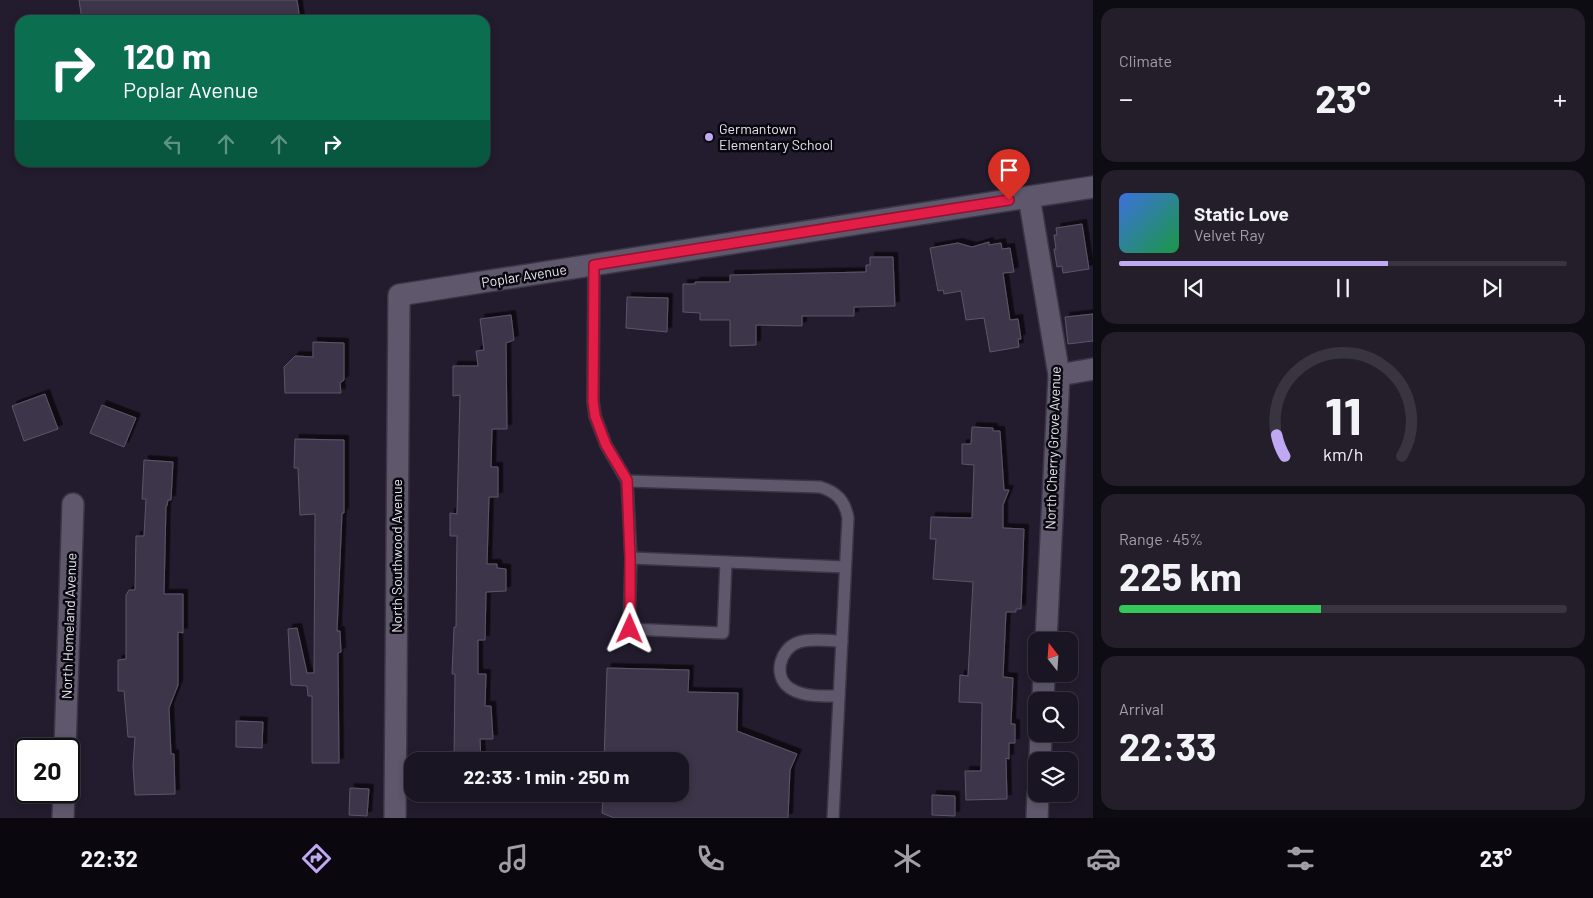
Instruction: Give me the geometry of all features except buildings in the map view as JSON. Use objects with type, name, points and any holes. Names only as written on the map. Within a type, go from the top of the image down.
[{"type":"street","name":"Poplar Avenue","points":[[399,295],[1093,187]]},
{"type":"street","name":"North Cherry Grove Avenue","points":[[1029,197],[1059,374],[1046,632]]},
{"type":"street","name":"North Southwood Avenue","points":[[395,818],[399,295]]},
{"type":"street","points":[[1059,374],[1093,369]]},
{"type":"street","name":"North Homeland Avenue","points":[[65,738],[73,504]]},
{"type":"street","points":[[1037,818],[1038,802]]},
{"type":"street","points":[[63,818],[64,803]]},
{"type":"lane","points":[[594,265],[593,401],[595,416],[606,445],[627,480],[630,629],[723,633],[726,562]]},
{"type":"lane","points":[[627,480],[820,487],[830,490],[843,501],[848,518],[833,818]]},
{"type":"lane","points":[[630,558],[846,567]]},
{"type":"lane","points":[[839,696],[812,695],[792,690],[784,682],[780,666],[782,656],[799,642],[842,641]]},
{"type":"place","name":"Germantown Elementary School","points":[[709,137]]},
{"type":"route","points":[[630,629],[627,480],[606,445],[595,416],[593,401],[594,265],[1009,200]]}]
